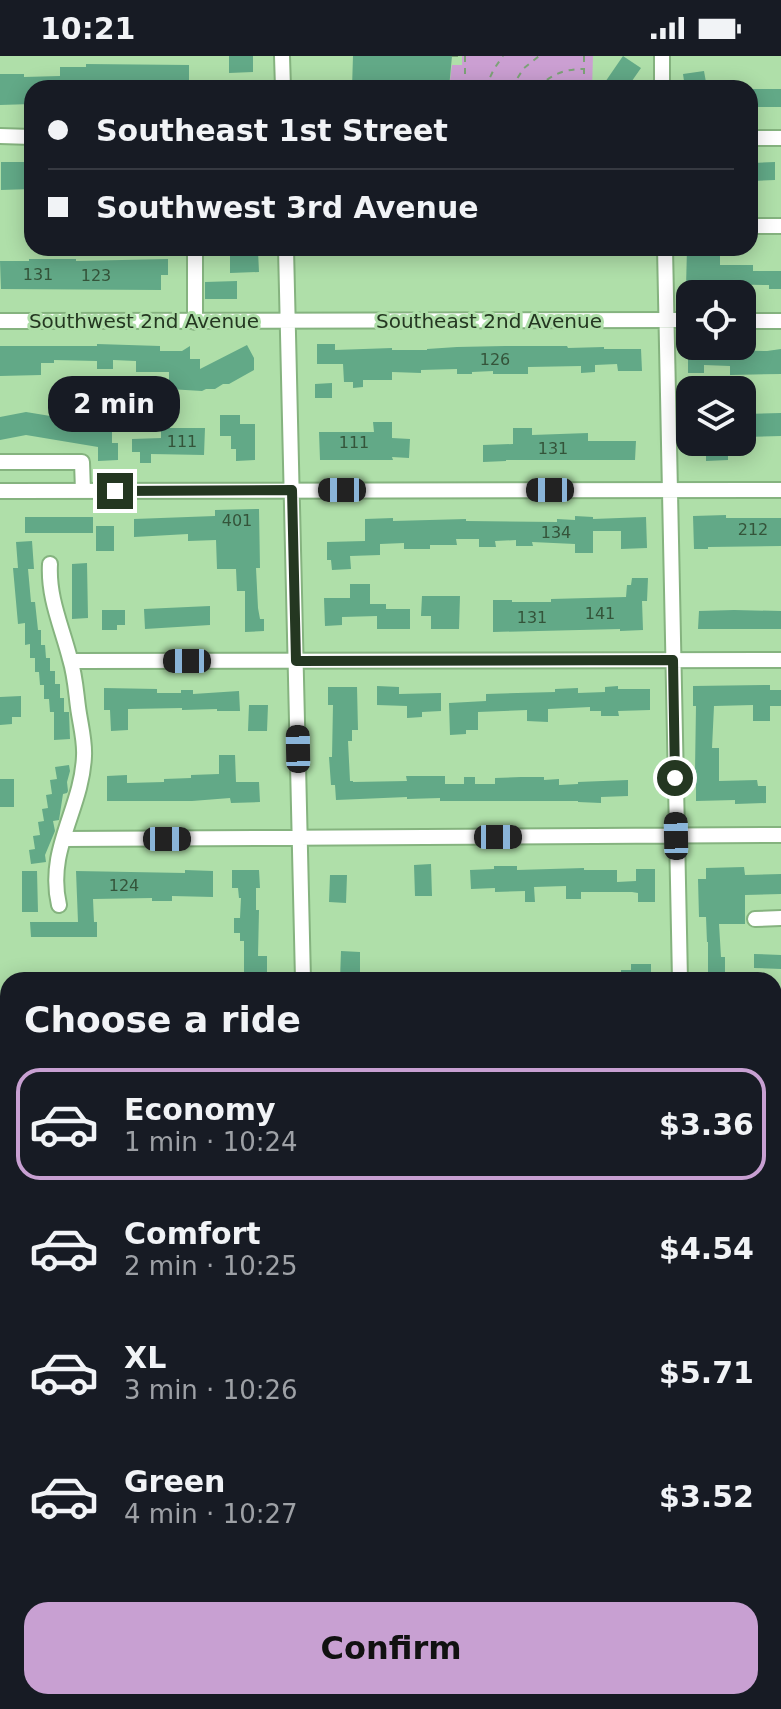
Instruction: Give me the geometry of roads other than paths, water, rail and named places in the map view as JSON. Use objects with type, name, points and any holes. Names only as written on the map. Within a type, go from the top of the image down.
[{"type":"street","points":[[282,56],[283,80]]},
{"type":"street","points":[[660,80],[662,56]]},
{"type":"street","points":[[0,136],[24,137]]},
{"type":"street","points":[[758,138],[781,138]]},
{"type":"street","points":[[758,226],[781,226]]},
{"type":"street","points":[[195,256],[195,322]]},
{"type":"street","points":[[286,256],[303,972]]},
{"type":"street","points":[[665,256],[680,972]]},
{"type":"street","name":"Southeast 2nd Avenue","points":[[288,322],[676,320]]},
{"type":"street","name":"Southwest 2nd Avenue","points":[[0,321],[288,322]]},
{"type":"street","points":[[756,321],[781,321]]},
{"type":"street","points":[[0,462],[82,462],[83,491]]},
{"type":"street","points":[[0,491],[781,490]]},
{"type":"street","points":[[50,564],[51,598],[71,661],[84,753],[83,773],[55,872],[59,905]]},
{"type":"street","points":[[71,661],[781,660]]},
{"type":"street","points":[[63,839],[781,835]]},
{"type":"street","points":[[755,919],[781,918]]}]
